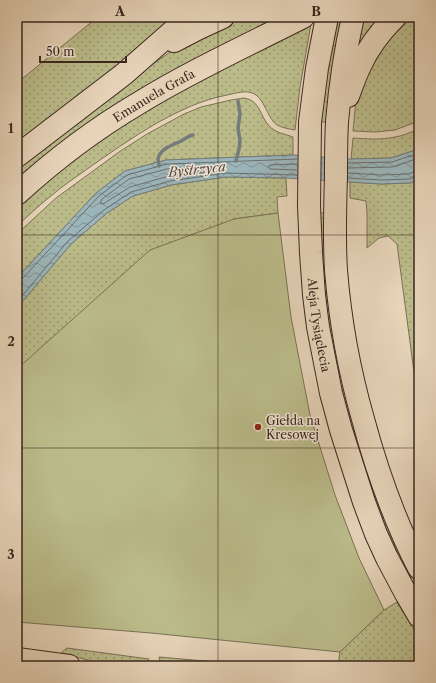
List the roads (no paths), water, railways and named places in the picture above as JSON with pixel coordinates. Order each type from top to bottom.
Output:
[{"type":"main road","points":[[124,74],[189,17]]},
{"type":"main road","points":[[17,156],[124,74],[170,43],[223,17]]},
{"type":"main road","name":"Emanuela Grafa","points":[[17,194],[65,153],[108,122],[188,75],[303,17]]},
{"type":"main road","name":"Aleja Tysiąclecia","points":[[327,17],[317,68],[310,122],[309,206],[314,295],[318,327],[331,393],[352,468],[376,534],[405,592],[419,616]]},
{"type":"main road","name":"Aleja Tysiąclecia","points":[[354,17],[341,81],[337,123],[335,249],[342,325],[348,360],[381,481],[402,535],[419,568]]},
{"type":"main road","points":[[337,123],[360,65],[385,28],[395,17]]},
{"type":"main road","points":[[17,659],[69,666]]},
{"type":"water","name":"Bystrzyca","points":[[419,149],[419,179],[410,183],[381,184],[286,178],[226,177],[171,185],[133,196],[107,213],[71,244],[17,308],[17,278],[96,193],[125,171],[166,160],[293,155],[350,159],[391,158]]},
{"type":"waterway","points":[[236,161],[240,141],[238,128],[240,114],[238,101]]},
{"type":"waterway","points":[[159,166],[158,159],[161,152],[167,147],[193,135]]},
{"type":"place","name":"Giełda na Kresowej","points":[[258,427]]}]
